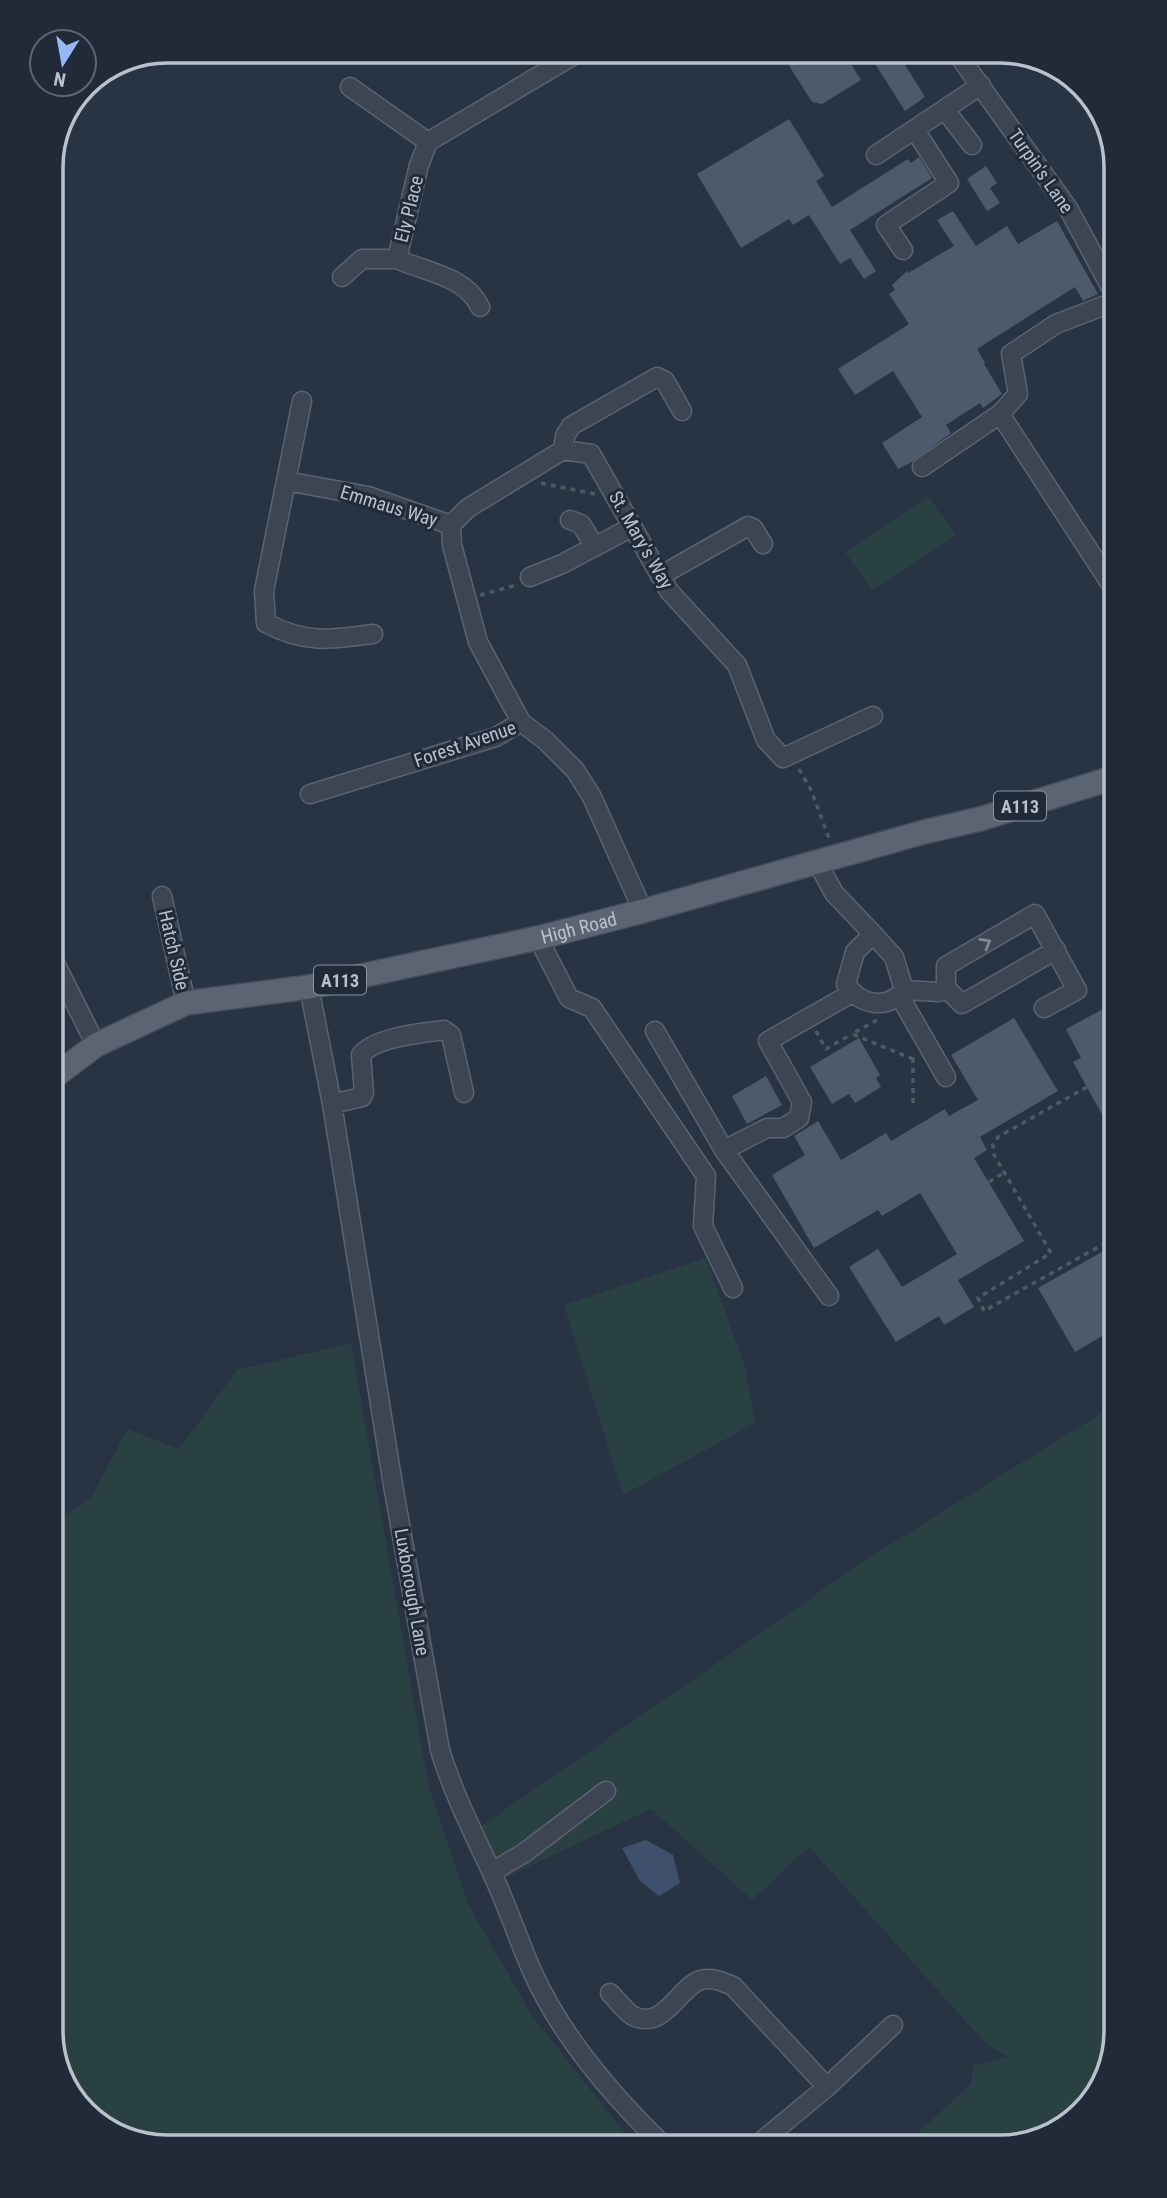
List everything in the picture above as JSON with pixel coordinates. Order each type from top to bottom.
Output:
[{"type":"main road","name":"High Road","points":[[63,1070],[96,1045],[186,1003],[309,987],[538,938],[980,819],[1104,781]]},
{"type":"street","points":[[350,87],[428,142],[554,63]]},
{"type":"street","name":"Turpin's Lane","points":[[966,63],[1068,208],[1104,276]]},
{"type":"street","points":[[876,155],[981,85]]},
{"type":"street","points":[[945,110],[972,145]]},
{"type":"street","points":[[903,250],[886,225],[949,183],[915,130]]},
{"type":"street","name":"Ely Place","points":[[342,277],[362,259],[397,259],[419,164],[428,142]]},
{"type":"street","points":[[397,259],[457,282],[469,289],[480,307]]},
{"type":"street","points":[[922,467],[1000,414],[1018,394],[1011,354],[1056,324],[1104,304]]},
{"type":"street","points":[[520,722],[478,642],[452,545],[451,525],[468,508],[563,450],[565,436],[571,426],[657,377],[665,381],[682,411]]},
{"type":"street","points":[[302,401],[264,591],[266,623],[286,633],[318,640],[373,634]]},
{"type":"street","points":[[1000,414],[1104,574]]},
{"type":"street","name":"St. Mary's Way","points":[[563,450],[591,454],[669,591],[737,666],[766,740],[783,758]]},
{"type":"street","name":"Emmaus Way","points":[[286,481],[368,496],[451,525]]},
{"type":"street","points":[[569,520],[581,524],[595,547]]},
{"type":"street","points":[[660,576],[748,526],[753,528],[763,544]]},
{"type":"street","points":[[530,577],[562,564],[632,527]]},
{"type":"street","points":[[783,758],[873,716]]},
{"type":"street","name":"Forest Avenue","points":[[310,794],[496,737],[520,722],[546,741],[575,770],[592,797],[643,911]]},
{"type":"street","points":[[827,859],[834,893],[894,957],[902,996],[944,1074]]},
{"type":"street","name":"Hatch Side","points":[[162,896],[186,1003]]},
{"type":"street","points":[[1044,1008],[1077,990],[1056,950],[1035,914],[946,965],[946,988],[962,1004],[1056,950]]},
{"type":"street","points":[[873,934],[855,952],[847,972],[846,984],[861,1000],[880,1004],[902,996],[939,992],[946,988]]},
{"type":"street","points":[[538,938],[569,998],[592,1008],[706,1176],[704,1226],[733,1288]]},
{"type":"street","points":[[63,979],[96,1045]]},
{"type":"street","name":"Luxborough Lane","points":[[309,987],[332,1104],[393,1485],[440,1750],[451,1785],[492,1872],[533,1972],[555,2015],[604,2080],[654,2135]]},
{"type":"street","points":[[724,1150],[767,1128],[783,1128],[799,1118],[802,1102],[768,1041],[852,993]]},
{"type":"street","points":[[332,1104],[362,1097],[361,1055],[369,1047],[383,1041],[444,1030],[451,1035],[464,1093]]},
{"type":"street","points":[[655,1031],[724,1150],[829,1296]]},
{"type":"street","points":[[492,1872],[524,1853],[606,1791]]},
{"type":"street","points":[[610,1993],[632,2015],[645,2019],[659,2016],[699,1980],[718,1980],[733,1986],[827,2087]]},
{"type":"street","points":[[769,2135],[827,2087],[893,2025]]},
{"type":"path","points":[[520,476],[523,480],[595,494],[609,485]]},
{"type":"path","points":[[466,599],[527,582],[530,577]]},
{"type":"path","points":[[783,758],[801,770],[811,790],[827,859]]},
{"type":"path","points":[[809,1018],[826,1049],[852,1034],[902,996]]},
{"type":"path","points":[[852,1034],[944,1074]]},
{"type":"path","points":[[1087,1087],[998,1137],[993,1145],[993,1153],[1051,1253],[978,1298],[984,1311],[1104,1244]]},
{"type":"path","points":[[989,1182],[1005,1172]]},
{"type":"green space","points":[[928,496],[956,536],[872,590],[845,552]]},
{"type":"green space","points":[[706,1258],[745,1367],[755,1423],[623,1495],[564,1305]]},
{"type":"green space","points":[[351,1343],[429,1788],[469,1906],[533,2017],[628,2135],[160,2135],[134,2129],[109,2117],[93,2105],[77,2083],[65,2051],[63,2031],[63,1517],[91,1498],[127,1429],[179,1449],[237,1370]]},
{"type":"green space","points":[[1104,1411],[1103,2044],[1093,2077],[1074,2105],[1052,2121],[1020,2133],[915,2135],[971,2084],[973,2065],[1008,2057],[986,2044],[809,1847],[752,1900],[651,1809],[498,1881],[480,1827],[873,1555]]},
{"type":"water","points":[[646,1840],[673,1855],[680,1883],[659,1896],[640,1881],[622,1848]]},
{"type":"building","points":[[787,63],[850,63],[861,80],[822,104],[812,102]]},
{"type":"building","points":[[875,63],[904,63],[925,97],[905,111]]},
{"type":"building","points":[[789,119],[824,176],[816,181],[832,207],[908,159],[911,163],[919,157],[932,178],[850,230],[876,271],[864,279],[850,258],[840,264],[809,215],[793,225],[789,219],[741,248],[697,174]]},
{"type":"building","points":[[986,166],[997,183],[990,188],[1000,203],[987,211],[967,179]]},
{"type":"building","points":[[953,211],[976,246],[1007,226],[1018,244],[1057,221],[1098,294],[1083,301],[1075,287],[977,349],[1002,394],[983,408],[980,403],[946,425],[951,433],[898,469],[882,443],[922,417],[893,371],[855,395],[838,369],[909,324],[889,294],[895,290],[892,285],[907,271],[908,273],[954,246],[937,220]]},
{"type":"building","points":[[1104,1011],[1104,1118],[1073,1062],[1081,1058],[1066,1029]]},
{"type":"building","points":[[1014,1018],[1058,1091],[980,1137],[987,1150],[974,1158],[1024,1241],[958,1280],[974,1307],[944,1325],[939,1316],[896,1342],[849,1267],[878,1249],[902,1287],[957,1254],[920,1193],[882,1216],[878,1210],[814,1248],[772,1175],[805,1155],[794,1136],[818,1121],[841,1160],[886,1133],[891,1141],[945,1109],[949,1116],[978,1100],[951,1055]]},
{"type":"building","points":[[859,1038],[880,1075],[876,1078],[881,1087],[855,1103],[849,1094],[832,1104],[810,1067]]},
{"type":"building","points":[[766,1076],[782,1105],[747,1124],[732,1096]]},
{"type":"building","points":[[1104,1251],[1104,1335],[1075,1352],[1038,1288]]}]
